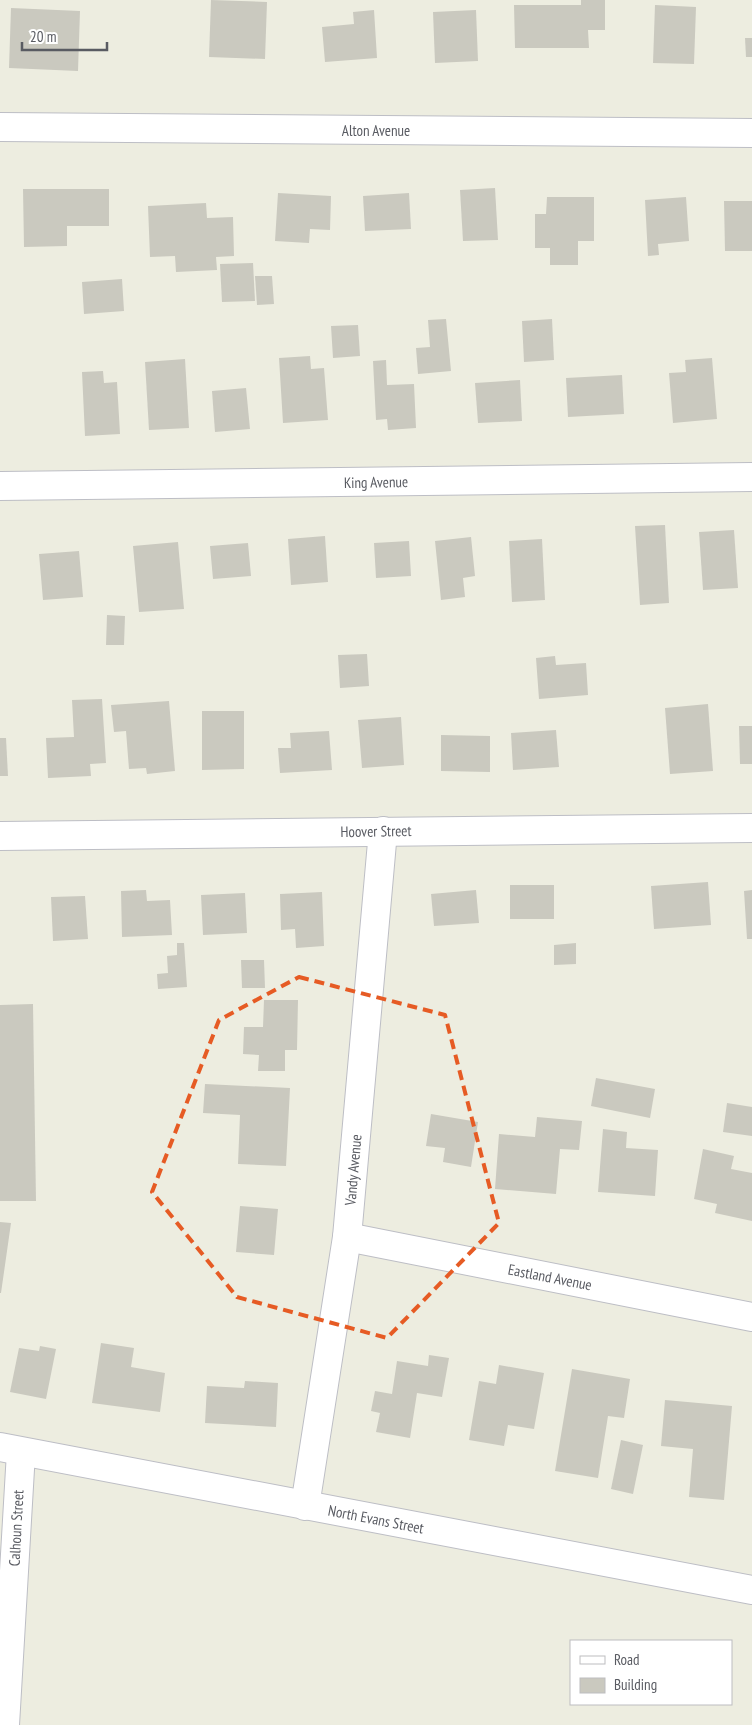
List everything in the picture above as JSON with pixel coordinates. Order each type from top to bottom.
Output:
[{"type":"street","name":"Alton Avenue","points":[[0,127],[752,133]]},
{"type":"street","name":"King Avenue","points":[[0,486],[752,477]]},
{"type":"street","name":"Hoover Street","points":[[0,836],[752,828]]},
{"type":"street","name":"Vandy Avenue","points":[[305,1506],[347,1237],[383,831]]},
{"type":"street","name":"Eastland Avenue","points":[[347,1237],[752,1317]]},
{"type":"street","name":"North Evans Street","points":[[10,1450],[752,1590]]},
{"type":"street","name":"Calhoun Street","points":[[5,1725],[10,1450]]},
{"type":"highlighted area","points":[[299,977],[445,1015],[499,1223],[387,1338],[237,1297],[152,1192],[219,1020]]},
{"type":"building","points":[[211,0],[267,2],[265,59],[209,57]]},
{"type":"building","points":[[581,0],[605,0],[605,30],[588,30],[589,48],[515,48],[514,5],[581,5]]},
{"type":"building","points":[[655,5],[696,7],[694,64],[653,63]]},
{"type":"building","points":[[11,8],[80,11],[78,71],[9,68]]},
{"type":"building","points":[[374,10],[377,58],[325,62],[322,27],[354,24],[353,12]]},
{"type":"building","points":[[476,10],[478,61],[435,63],[433,12]]},
{"type":"building","points":[[745,38],[752,38],[752,57],[746,57]]},
{"type":"building","points":[[495,188],[498,240],[463,241],[460,190]]},
{"type":"building","points":[[23,189],[109,189],[109,226],[67,226],[67,246],[24,247]]},
{"type":"building","points":[[278,193],[331,196],[330,230],[310,229],[309,243],[275,241]]},
{"type":"building","points":[[409,193],[411,229],[365,231],[363,196]]},
{"type":"building","points":[[547,197],[594,197],[594,241],[578,241],[578,265],[550,265],[550,248],[535,248],[535,214],[546,214]]},
{"type":"building","points":[[686,197],[689,241],[658,244],[659,255],[648,256],[645,200]]},
{"type":"building","points":[[724,201],[752,201],[752,251],[725,251]]},
{"type":"building","points":[[206,203],[207,218],[233,217],[234,256],[216,257],[217,270],[176,272],[175,256],[150,257],[148,206]]},
{"type":"building","points":[[253,263],[255,301],[222,302],[220,264]]},
{"type":"building","points":[[255,276],[272,276],[274,304],[257,305]]},
{"type":"building","points":[[122,279],[124,311],[84,314],[82,282]]},
{"type":"building","points":[[446,319],[451,371],[418,374],[416,348],[430,347],[428,320]]},
{"type":"building","points":[[552,319],[554,360],[524,362],[522,321]]},
{"type":"building","points":[[358,325],[360,356],[333,358],[331,326]]},
{"type":"building","points":[[310,356],[311,369],[324,368],[328,420],[283,423],[279,358]]},
{"type":"building","points":[[712,358],[717,419],[673,423],[669,373],[686,372],[685,360]]},
{"type":"building","points":[[185,359],[189,428],[149,430],[145,362]]},
{"type":"building","points":[[386,360],[387,385],[414,384],[416,428],[388,430],[387,419],[376,420],[373,361]]},
{"type":"building","points":[[103,371],[104,383],[117,382],[120,434],[85,436],[82,372]]},
{"type":"building","points":[[622,375],[624,414],[568,417],[566,378]]},
{"type":"building","points":[[520,380],[522,421],[478,423],[475,383]]},
{"type":"building","points":[[246,388],[250,429],[215,432],[212,391]]},
{"type":"building","points":[[665,525],[669,603],[640,605],[635,526]]},
{"type":"building","points":[[734,530],[738,588],[703,590],[699,532]]},
{"type":"building","points":[[325,536],[328,582],[291,585],[288,539]]},
{"type":"building","points":[[471,537],[475,576],[463,578],[465,597],[441,600],[435,541]]},
{"type":"building","points":[[542,539],[545,600],[512,602],[509,541]]},
{"type":"building","points":[[409,541],[411,576],[376,578],[374,543]]},
{"type":"building","points":[[178,542],[184,609],[139,612],[133,546]]},
{"type":"building","points":[[248,543],[251,576],[213,579],[210,546]]},
{"type":"building","points":[[79,551],[83,597],[43,600],[39,554]]},
{"type":"building","points":[[107,615],[125,616],[124,645],[106,645]]},
{"type":"building","points":[[367,654],[369,686],[340,688],[338,655]]},
{"type":"building","points":[[555,656],[556,665],[586,663],[588,695],[539,699],[536,658]]},
{"type":"building","points":[[102,699],[106,763],[90,764],[91,776],[48,778],[46,738],[74,737],[72,700]]},
{"type":"building","points":[[169,701],[175,771],[147,774],[146,768],[129,769],[126,731],[114,732],[111,705]]},
{"type":"building","points":[[708,704],[713,771],[670,774],[665,708]]},
{"type":"building","points":[[202,711],[244,711],[244,769],[202,770]]},
{"type":"building","points":[[401,717],[404,765],[362,768],[358,720]]},
{"type":"building","points":[[739,726],[752,726],[752,764],[740,764]]},
{"type":"building","points":[[556,730],[559,767],[513,770],[511,733]]},
{"type":"building","points":[[329,731],[332,770],[280,773],[278,748],[291,748],[290,733]]},
{"type":"building","points":[[441,735],[490,736],[490,772],[441,771]]},
{"type":"building","points":[[0,738],[6,738],[8,776],[0,776]]},
{"type":"building","points":[[708,882],[711,925],[654,929],[651,886]]},
{"type":"building","points":[[510,885],[554,885],[554,919],[510,919]]},
{"type":"building","points":[[146,890],[147,901],[170,900],[172,935],[122,937],[121,891]]},
{"type":"building","points":[[476,890],[479,923],[434,926],[431,894]]},
{"type":"building","points":[[752,890],[752,939],[747,939],[744,891]]},
{"type":"building","points":[[322,892],[324,946],[296,948],[295,929],[281,930],[280,894]]},
{"type":"building","points":[[245,893],[247,933],[203,935],[201,895]]},
{"type":"building","points":[[85,896],[88,939],[53,941],[51,897]]},
{"type":"building","points":[[177,943],[184,943],[187,987],[158,989],[157,974],[168,973],[167,956],[177,955]]},
{"type":"building","points":[[576,943],[576,964],[554,965],[554,945]]},
{"type":"building","points":[[241,960],[264,960],[265,988],[242,988]]},
{"type":"building","points":[[264,1000],[298,1000],[297,1050],[285,1050],[285,1071],[258,1071],[259,1055],[243,1054],[244,1027],[263,1027]]},
{"type":"building","points":[[33,1004],[36,1201],[0,1201],[0,1005]]},
{"type":"building","points":[[596,1078],[655,1089],[650,1118],[591,1106]]},
{"type":"building","points":[[205,1084],[290,1088],[286,1166],[238,1164],[240,1115],[203,1113]]},
{"type":"building","points":[[727,1103],[752,1107],[752,1136],[723,1132]]},
{"type":"building","points":[[431,1114],[478,1122],[471,1167],[443,1162],[445,1148],[426,1146]]},
{"type":"building","points":[[537,1117],[582,1121],[579,1150],[560,1149],[556,1194],[495,1189],[499,1134],[535,1137]]},
{"type":"building","points":[[603,1129],[627,1132],[626,1148],[658,1150],[655,1196],[598,1192]]},
{"type":"building","points":[[703,1149],[734,1156],[731,1169],[752,1173],[752,1221],[715,1213],[717,1204],[694,1199]]},
{"type":"building","points":[[240,1206],[278,1209],[274,1255],[236,1252]]},
{"type":"building","points":[[0,1222],[11,1223],[1,1293],[0,1293]]},
{"type":"building","points":[[101,1343],[134,1348],[131,1367],[165,1373],[160,1412],[92,1403]]},
{"type":"building","points":[[40,1346],[56,1349],[46,1399],[10,1392],[19,1348],[39,1351]]},
{"type":"building","points":[[429,1355],[449,1358],[442,1397],[417,1393],[410,1438],[376,1432],[380,1413],[371,1411],[375,1391],[392,1394],[397,1361],[428,1366]]},
{"type":"building","points":[[499,1365],[544,1373],[534,1429],[508,1425],[504,1446],[469,1440],[479,1381],[496,1384]]},
{"type":"building","points":[[572,1369],[630,1379],[624,1418],[608,1416],[598,1478],[555,1471]]},
{"type":"building","points":[[245,1381],[278,1383],[276,1427],[205,1423],[207,1386],[244,1388]]},
{"type":"building","points":[[665,1400],[732,1406],[724,1500],[689,1497],[693,1449],[661,1446]]},
{"type":"building","points":[[621,1440],[643,1445],[633,1494],[611,1489]]}]
